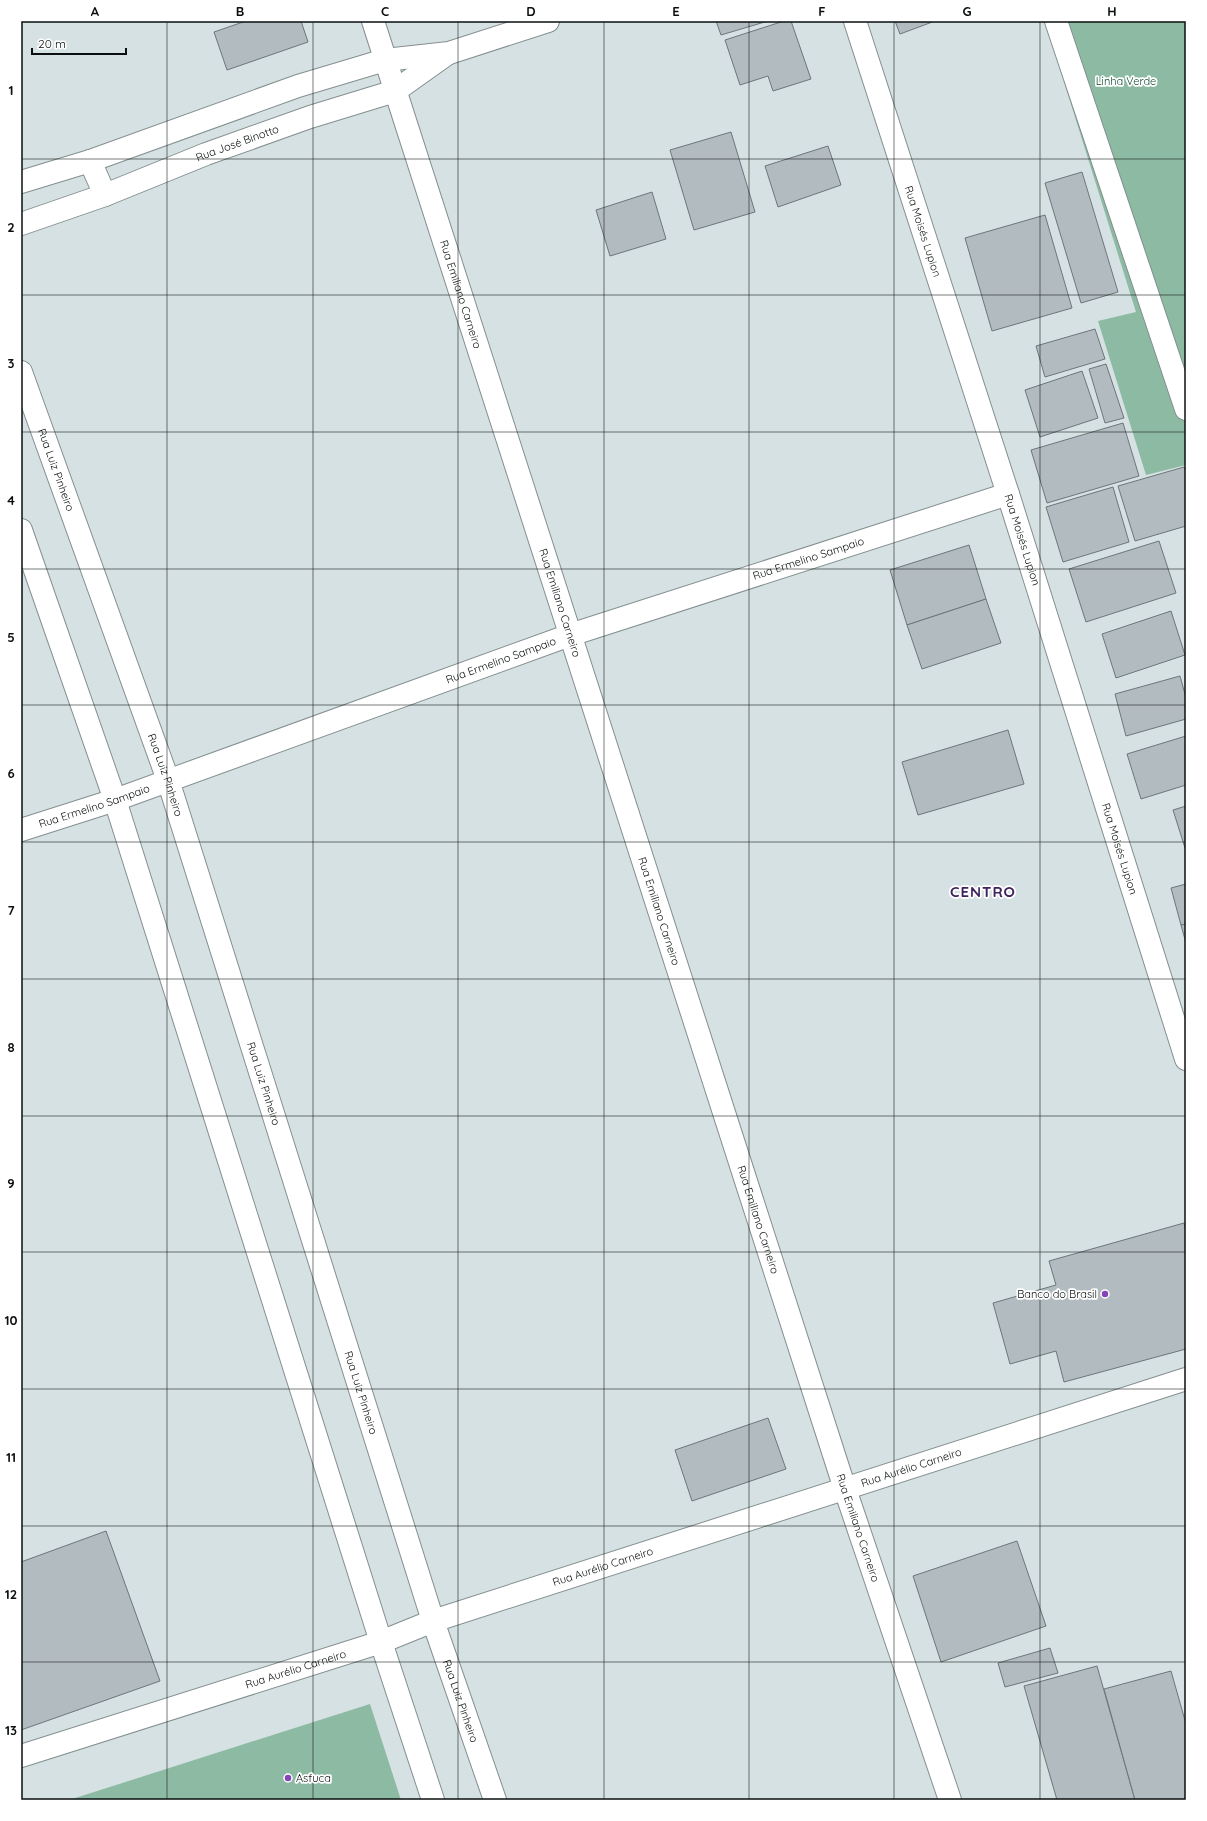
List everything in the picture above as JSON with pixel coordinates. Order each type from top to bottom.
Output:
[{"type":"street","name":"Rua Emiliano Carneiro","points":[[373,21],[846,1489],[950,1800]]},
{"type":"street","name":"Rua José Binotto","points":[[21,182],[90,161],[298,86],[385,60],[449,53],[548,21]]},
{"type":"street","name":"Rua Moisés Lupion","points":[[855,21],[1008,494],[1186,1059]]},
{"type":"street","points":[[1056,21],[1186,408]]},
{"type":"street","name":"Rua José Binotto","points":[[21,224],[105,195],[206,154],[323,113],[395,91],[449,53]]},
{"type":"street","points":[[90,161],[105,195]]},
{"type":"street","name":"Rua Luiz Pinheiro","points":[[21,372],[168,780],[433,1621],[495,1800]]},
{"type":"street","name":"Rua Ermelino Sampaio","points":[[21,830],[115,800],[570,636],[1008,494]]},
{"type":"street","points":[[21,530],[115,800],[381,1642],[433,1800]]},
{"type":"street","name":"Rua Aurélio Carneiro","points":[[21,1756],[381,1642],[433,1621],[1186,1379]]},
{"type":"green space","name":"Linha Verde","points":[[1045,21],[1186,21],[1186,465],[1146,475],[1098,321],[1136,312]]},
{"type":"green space","points":[[370,1704],[401,1800],[69,1800]]},
{"type":"building","points":[[246,21],[301,21],[308,42],[227,70],[214,32]]},
{"type":"building","points":[[716,21],[768,21],[721,35]]},
{"type":"building","points":[[784,21],[791,21],[811,79],[773,91],[768,76],[740,85],[725,40]]},
{"type":"building","points":[[895,21],[935,21],[900,34]]},
{"type":"building","points":[[731,132],[755,212],[694,230],[670,150]]},
{"type":"building","points":[[828,146],[841,185],[778,207],[765,166]]},
{"type":"building","points":[[1082,172],[1118,292],[1081,303],[1045,183]]},
{"type":"building","points":[[652,192],[666,239],[610,256],[596,210]]},
{"type":"building","points":[[1045,215],[1072,308],[992,331],[965,238]]},
{"type":"building","points":[[1095,329],[1105,359],[1045,377],[1036,346]]},
{"type":"building","points":[[1106,364],[1124,418],[1105,423],[1089,369]]},
{"type":"building","points":[[1082,371],[1098,418],[1040,437],[1025,390]]},
{"type":"building","points":[[1123,423],[1139,476],[1047,503],[1031,450]]},
{"type":"building","points":[[1184,467],[1186,472],[1186,526],[1135,541],[1118,486]]},
{"type":"building","points":[[1113,487],[1129,542],[1063,562],[1046,507]]},
{"type":"building","points":[[1159,541],[1176,593],[1086,622],[1069,569]]},
{"type":"building","points":[[969,545],[986,599],[907,625],[890,570]]},
{"type":"building","points":[[986,599],[1001,643],[922,669],[907,625]]},
{"type":"building","points":[[1171,611],[1185,655],[1116,678],[1102,634]]},
{"type":"building","points":[[1180,676],[1186,698],[1186,719],[1126,736],[1115,694]]},
{"type":"building","points":[[1008,730],[1024,784],[918,815],[902,762]]},
{"type":"building","points":[[1186,736],[1186,785],[1141,799],[1127,754]]},
{"type":"building","points":[[1186,806],[1186,851],[1173,810]]},
{"type":"building","points":[[1186,884],[1186,924],[1181,925],[1171,888]]},
{"type":"building","points":[[1186,924],[1186,943],[1181,925]]},
{"type":"building","name":"Banco do Brasil","points":[[1184,1223],[1186,1232],[1186,1349],[1064,1382],[1056,1351],[1010,1364],[993,1303],[1056,1285],[1049,1261]]},
{"type":"building","points":[[768,1418],[786,1469],[692,1501],[675,1450]]},
{"type":"building","points":[[106,1531],[160,1681],[21,1730],[21,1562]]},
{"type":"building","points":[[1017,1541],[1046,1626],[941,1662],[913,1576]]},
{"type":"building","points":[[1050,1648],[1058,1673],[1005,1687],[998,1663]]},
{"type":"building","points":[[1097,1666],[1135,1800],[1057,1800],[1024,1686]]},
{"type":"building","points":[[1171,1671],[1186,1724],[1186,1800],[1135,1800],[1104,1689]]},
{"type":"place","name":"Banco do Brasil","points":[[1105,1294]]},
{"type":"place","name":"Asfuca","points":[[288,1778]]},
{"type":"district","name":"CENTRO","points":[[983,892]]}]
